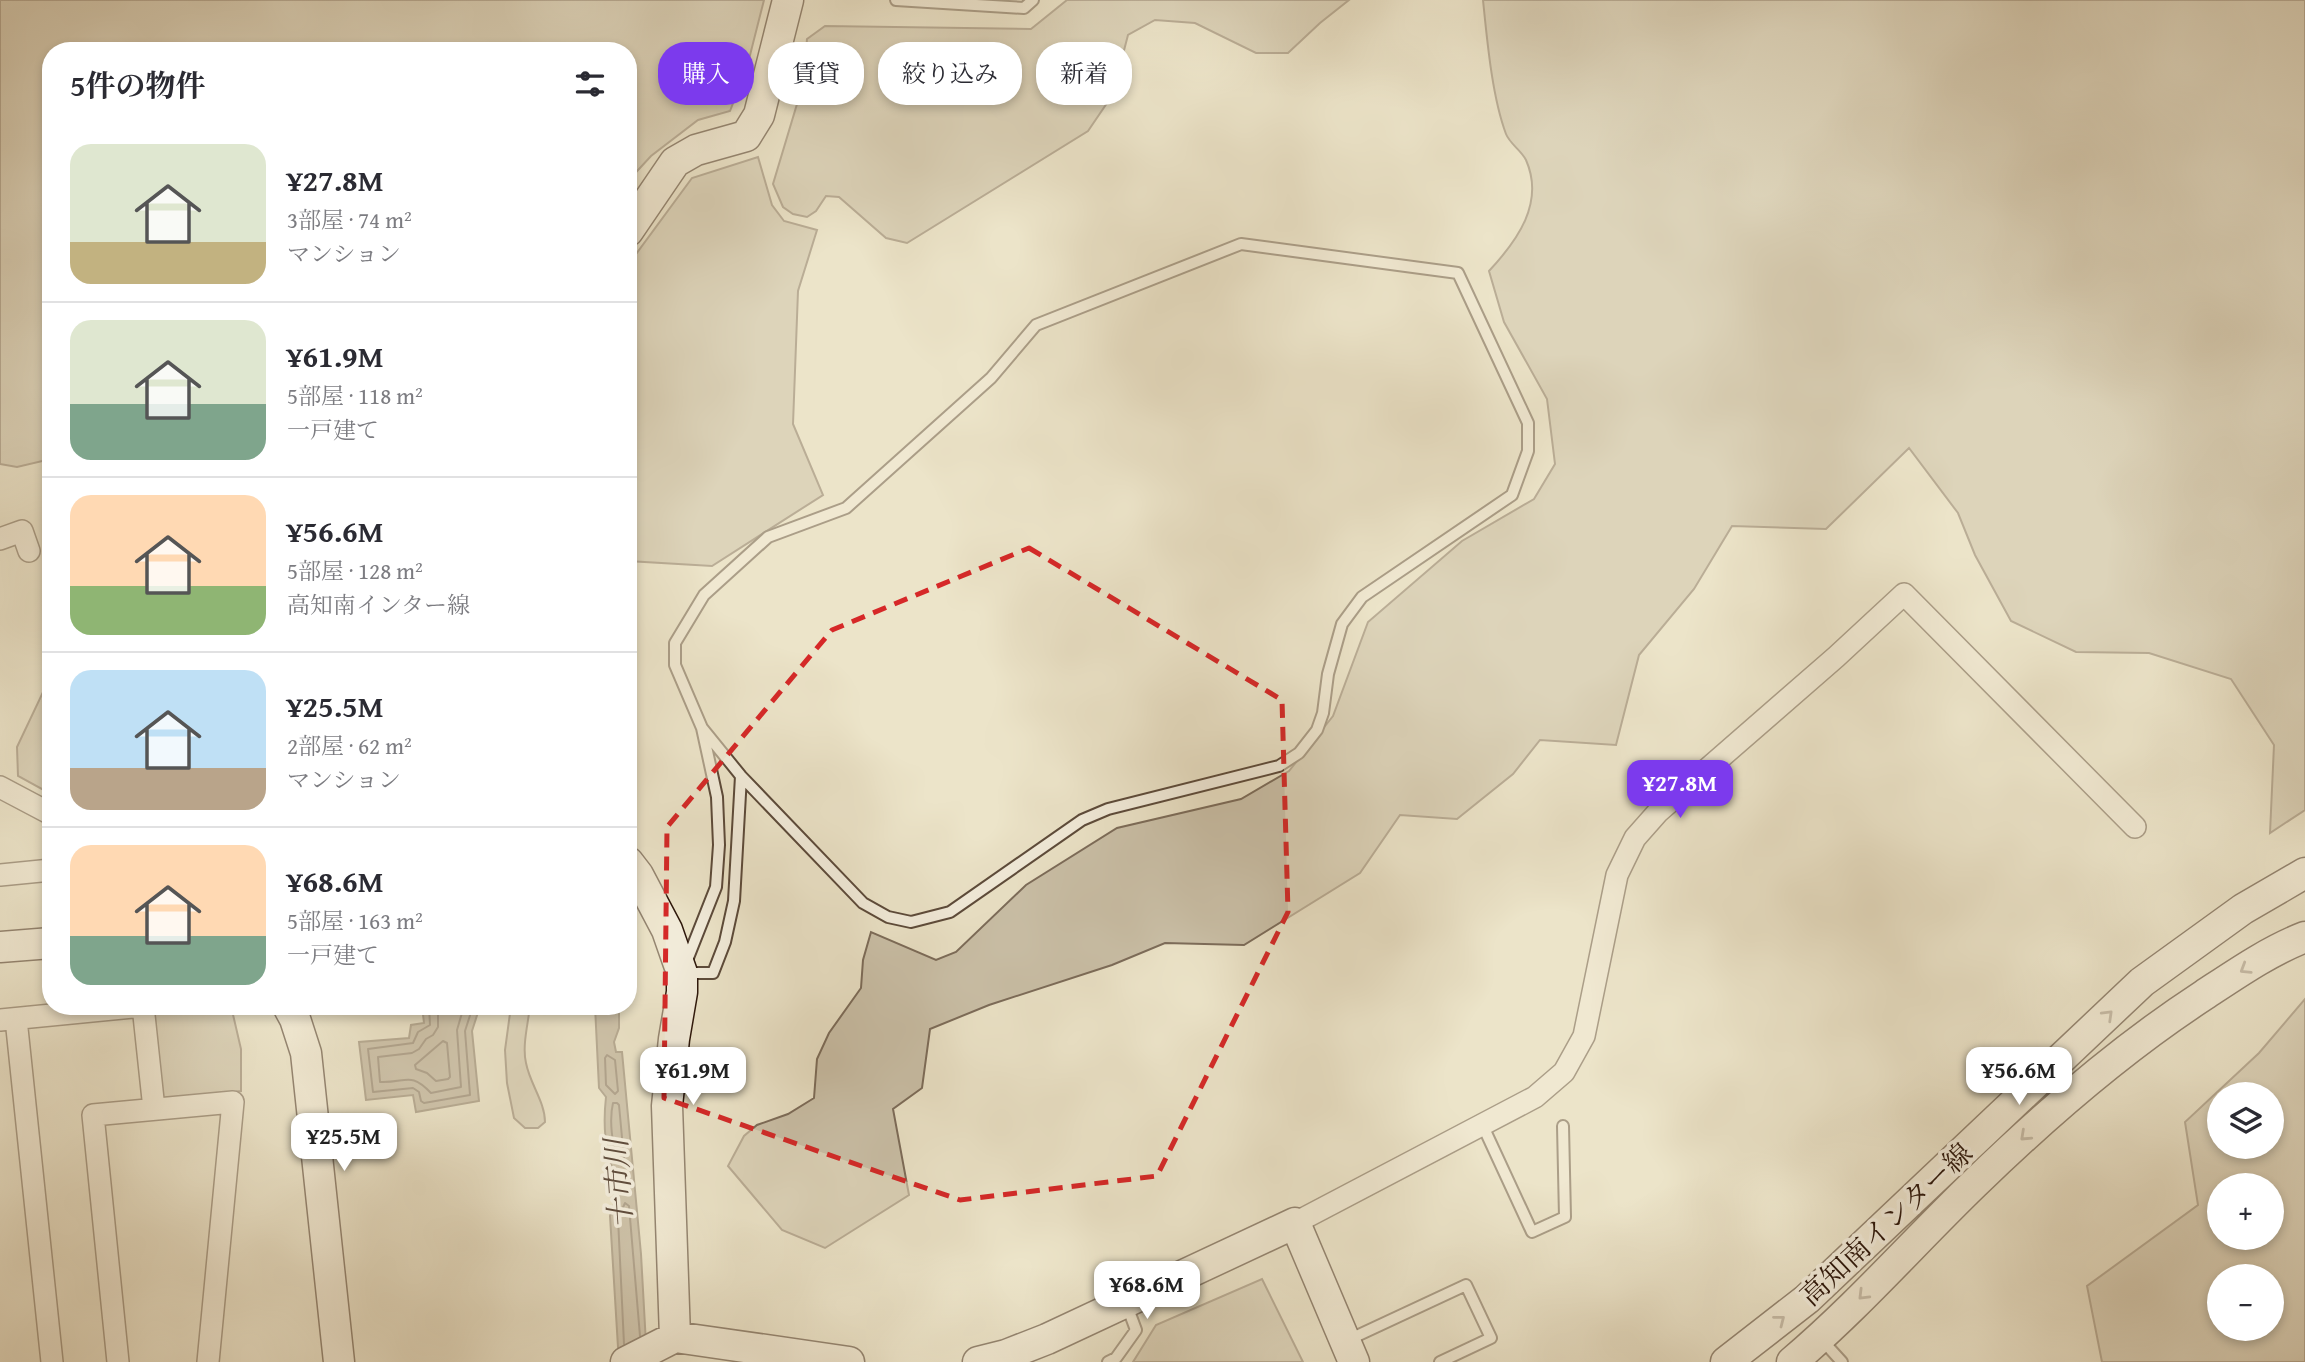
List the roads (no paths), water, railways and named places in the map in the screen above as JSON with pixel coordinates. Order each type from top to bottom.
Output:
[{"type":"street","points":[[637,218],[675,162],[696,150],[746,136],[759,115],[788,0]]},
{"type":"street","points":[[0,540],[22,531],[29,551]]},
{"type":"street","points":[[978,1362],[1047,1339],[1295,1223],[1535,1097],[1564,1072],[1584,1035],[1617,875],[1635,838],[1658,812],[1904,594],[2135,827]]},
{"type":"street","points":[[0,787],[42,809]]},
{"type":"street","points":[[0,875],[42,871]]},
{"type":"street","name":"高知南インター線","points":[[1726,1362],[1807,1299],[2142,982],[2243,909],[2305,873]]},
{"type":"street","points":[[637,876],[667,930],[682,973],[682,992],[667,1106],[668,1340]]},
{"type":"street","name":"高知南インター線","points":[[1792,1362],[1820,1338],[1974,1183],[2058,1105],[2164,1021],[2250,965],[2305,937]]},
{"type":"street","points":[[0,947],[42,944]]},
{"type":"street","points":[[52,1362],[8,1020],[56,1015]]},
{"type":"street","points":[[144,1015],[154,1110]]},
{"type":"street","points":[[293,1015],[306,1053],[339,1362]]},
{"type":"street","points":[[118,1362],[93,1115],[233,1102],[208,1362]]},
{"type":"street","points":[[1295,1223],[1350,1351]]},
{"type":"street","points":[[626,1362],[668,1340],[849,1362]]},
{"type":"lane","points":[[896,0],[1024,8],[1033,0]]},
{"type":"lane","points":[[702,727],[741,776],[863,903],[888,917],[911,922],[950,912],[1082,820],[1108,808],[1279,766],[1299,753],[1317,730],[1323,713],[1328,674],[1342,624],[1362,597],[1513,495],[1528,451],[1528,423],[1458,273],[1241,244],[1036,325],[991,378],[846,508],[768,537],[704,595],[675,643],[675,665],[702,727],[718,797],[716,887],[682,973],[713,973],[725,942],[734,901],[741,776]]},
{"type":"lane","points":[[1482,1124],[1532,1232],[1565,1217],[1563,1126]]},
{"type":"lane","points":[[1350,1351],[1466,1285],[1491,1338],[1440,1362]]},
{"type":"lane","points":[[1108,1362],[1116,1358],[1136,1330],[1126,1303]]},
{"type":"lane","points":[[1820,1338],[1842,1362]]},
{"type":"water","points":[[423,1015],[477,1015],[472,1031],[479,1101],[416,1112],[413,1095],[366,1100],[359,1042],[409,1038],[411,1025],[424,1023]]},
{"type":"water","name":"十市川","points":[[595,1015],[619,1015],[619,1028],[614,1042],[616,1052],[622,1052],[641,1254],[647,1362],[621,1362],[618,1347],[610,1216],[615,1198],[615,1184],[606,1139],[606,1097],[599,1088]]}]
